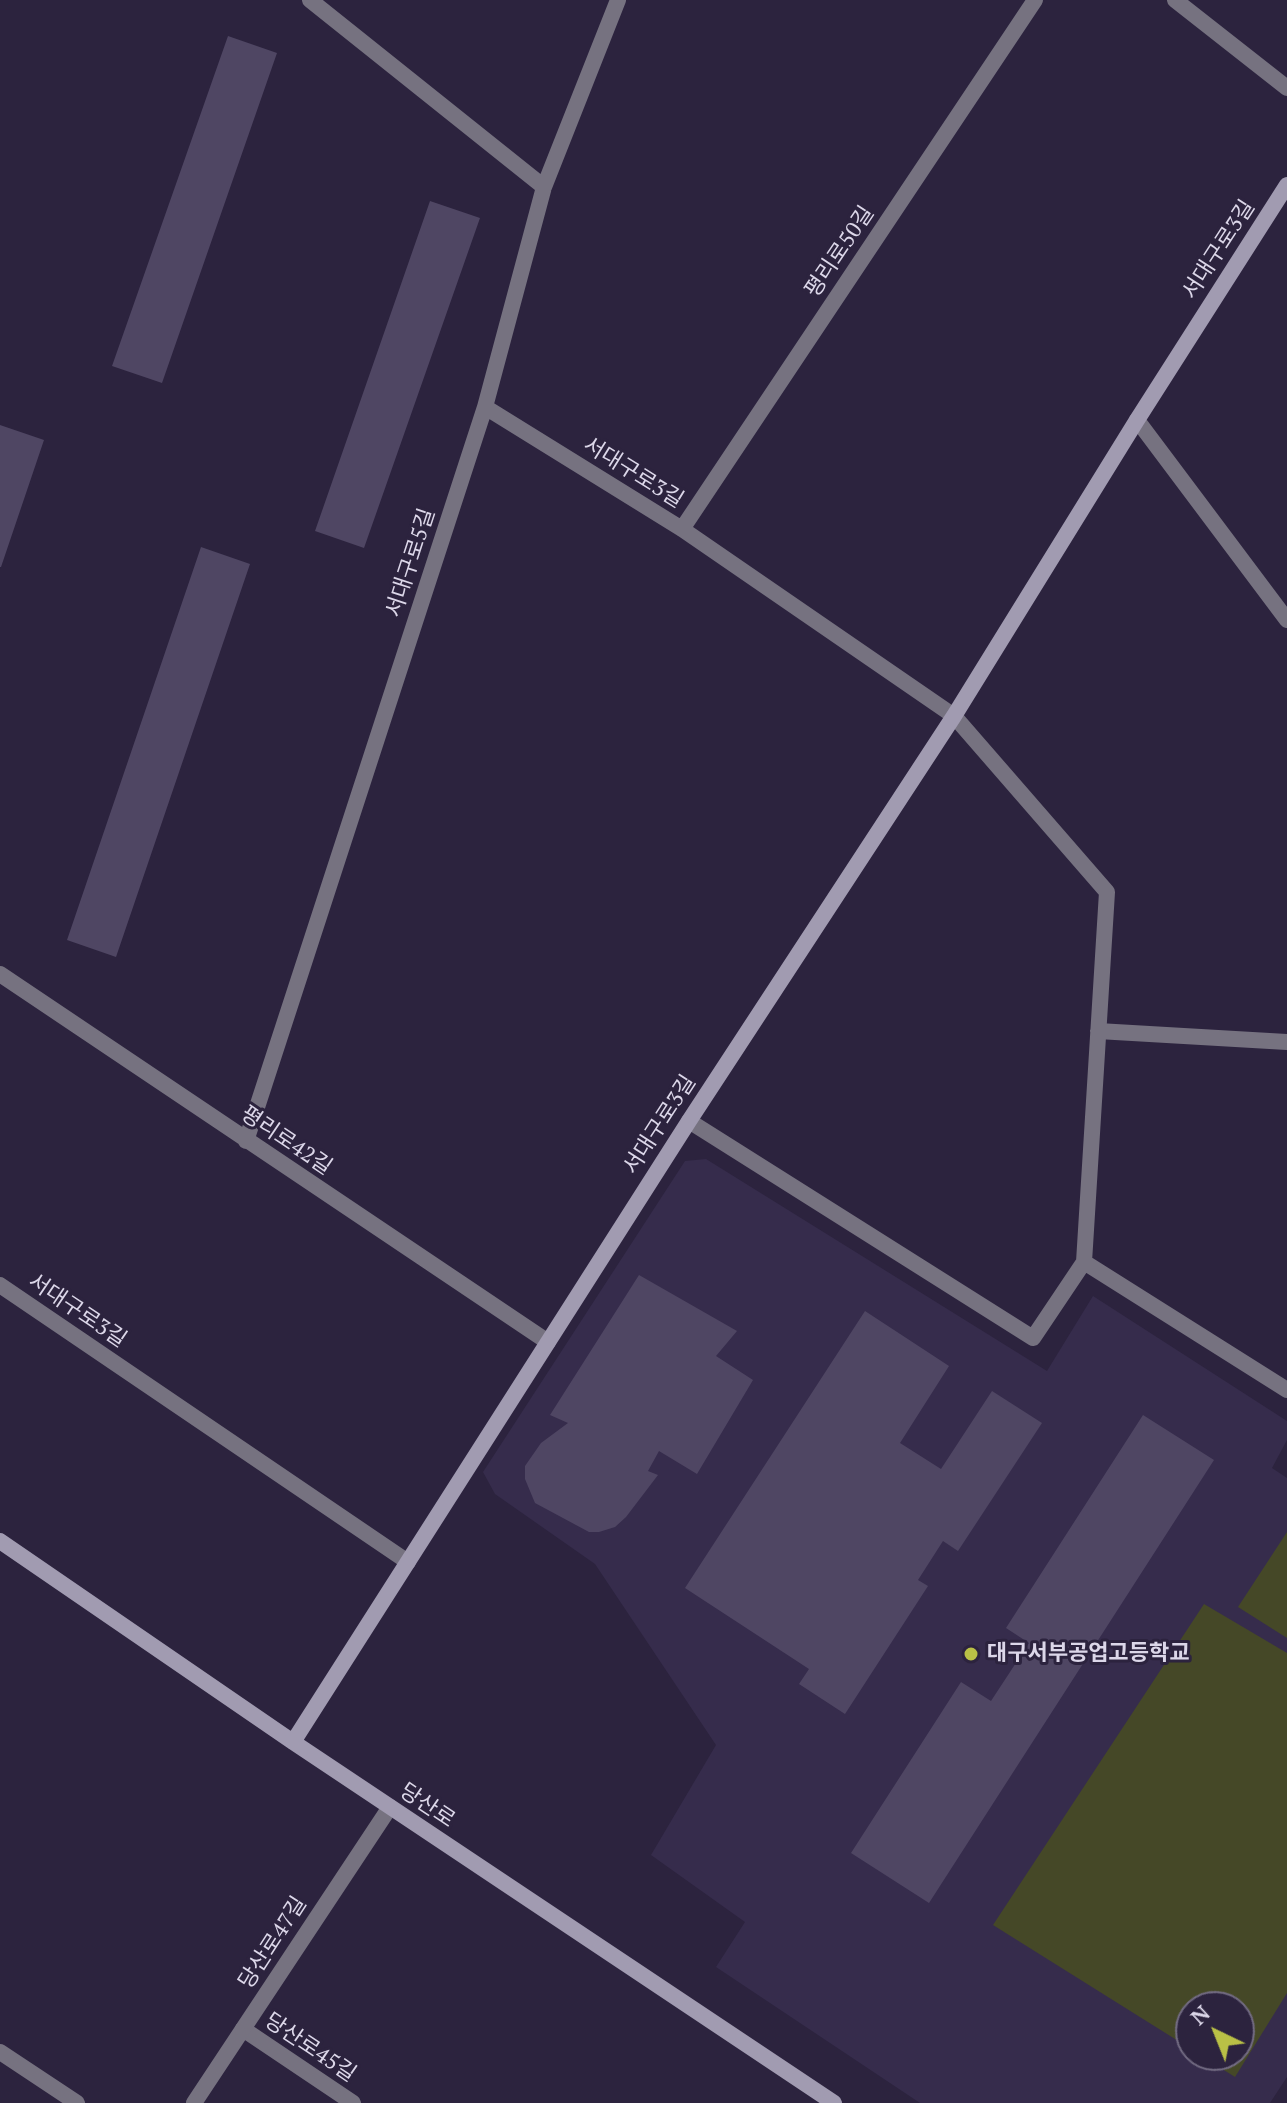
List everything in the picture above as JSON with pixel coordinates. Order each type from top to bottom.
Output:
[{"type":"street","points":[[310,0],[544,187]]},
{"type":"street","name":"서대구로5길","points":[[246,1141],[485,407],[544,187],[618,0]]},
{"type":"street","name":"평리로50길","points":[[682,529],[1035,0]]},
{"type":"street","points":[[1175,0],[1287,88]]},
{"type":"street","name":"서대구로3길","points":[[293,1742],[689,1121],[954,716],[1287,185]]},
{"type":"street","name":"서대구로3길","points":[[485,407],[682,529],[954,716],[1107,892],[1084,1262]]},
{"type":"street","points":[[1137,420],[1287,620]]},
{"type":"street","name":"평리로42길","points":[[0,974],[548,1342]]},
{"type":"street","points":[[1098,1031],[1287,1042]]},
{"type":"street","points":[[689,1121],[1033,1338],[1084,1262],[1287,1390]]},
{"type":"street","name":"서대구로3길","points":[[0,1285],[408,1562]]},
{"type":"street","name":"당산로","points":[[0,1541],[293,1742],[834,2103]]},
{"type":"street","name":"당산로47길","points":[[194,2103],[390,1807]]},
{"type":"street","name":"당산로45길","points":[[243,2029],[353,2103]]},
{"type":"street","points":[[0,2052],[77,2103]]},
{"type":"shaded area","name":"대구서부공업고등학교","points":[[706,1159],[1047,1371],[1093,1296],[1287,1421],[1287,1440],[1272,1468],[1287,1478],[1287,2077],[1270,2103],[920,2103],[716,1967],[745,1922],[651,1855],[716,1745],[595,1564],[495,1494],[483,1472],[685,1161]]},
{"type":"green space","points":[[1287,1532],[1287,1638],[1238,1607]]},
{"type":"green space","points":[[1204,1604],[1287,1653],[1287,1993],[1255,2045],[1255,1991],[1175,1991],[1175,2039],[993,1925]]},
{"type":"building","points":[[228,36],[277,53],[162,383],[112,366]]},
{"type":"building","points":[[430,201],[480,218],[364,548],[315,531]]},
{"type":"building","points":[[0,425],[44,440],[1,567],[0,567]]},
{"type":"building","points":[[201,547],[250,564],[116,957],[67,940]]},
{"type":"building","points":[[639,1275],[737,1331],[716,1356],[753,1380],[697,1474],[659,1451],[648,1471],[658,1475],[626,1517],[615,1527],[589,1532],[535,1503],[525,1479],[525,1466],[541,1443],[568,1423],[550,1415]]},
{"type":"building","points":[[865,1311],[949,1366],[900,1443],[941,1469],[992,1391],[1042,1423],[958,1551],[943,1541],[918,1580],[928,1586],[845,1714],[799,1684],[809,1669],[685,1588]]},
{"type":"building","points":[[1143,1415],[1214,1460],[929,1903],[851,1853],[961,1682],[991,1701],[1029,1643],[1006,1628]]},
{"type":"place","name":"대구서부공업고등학교","points":[[971,1654]]}]
